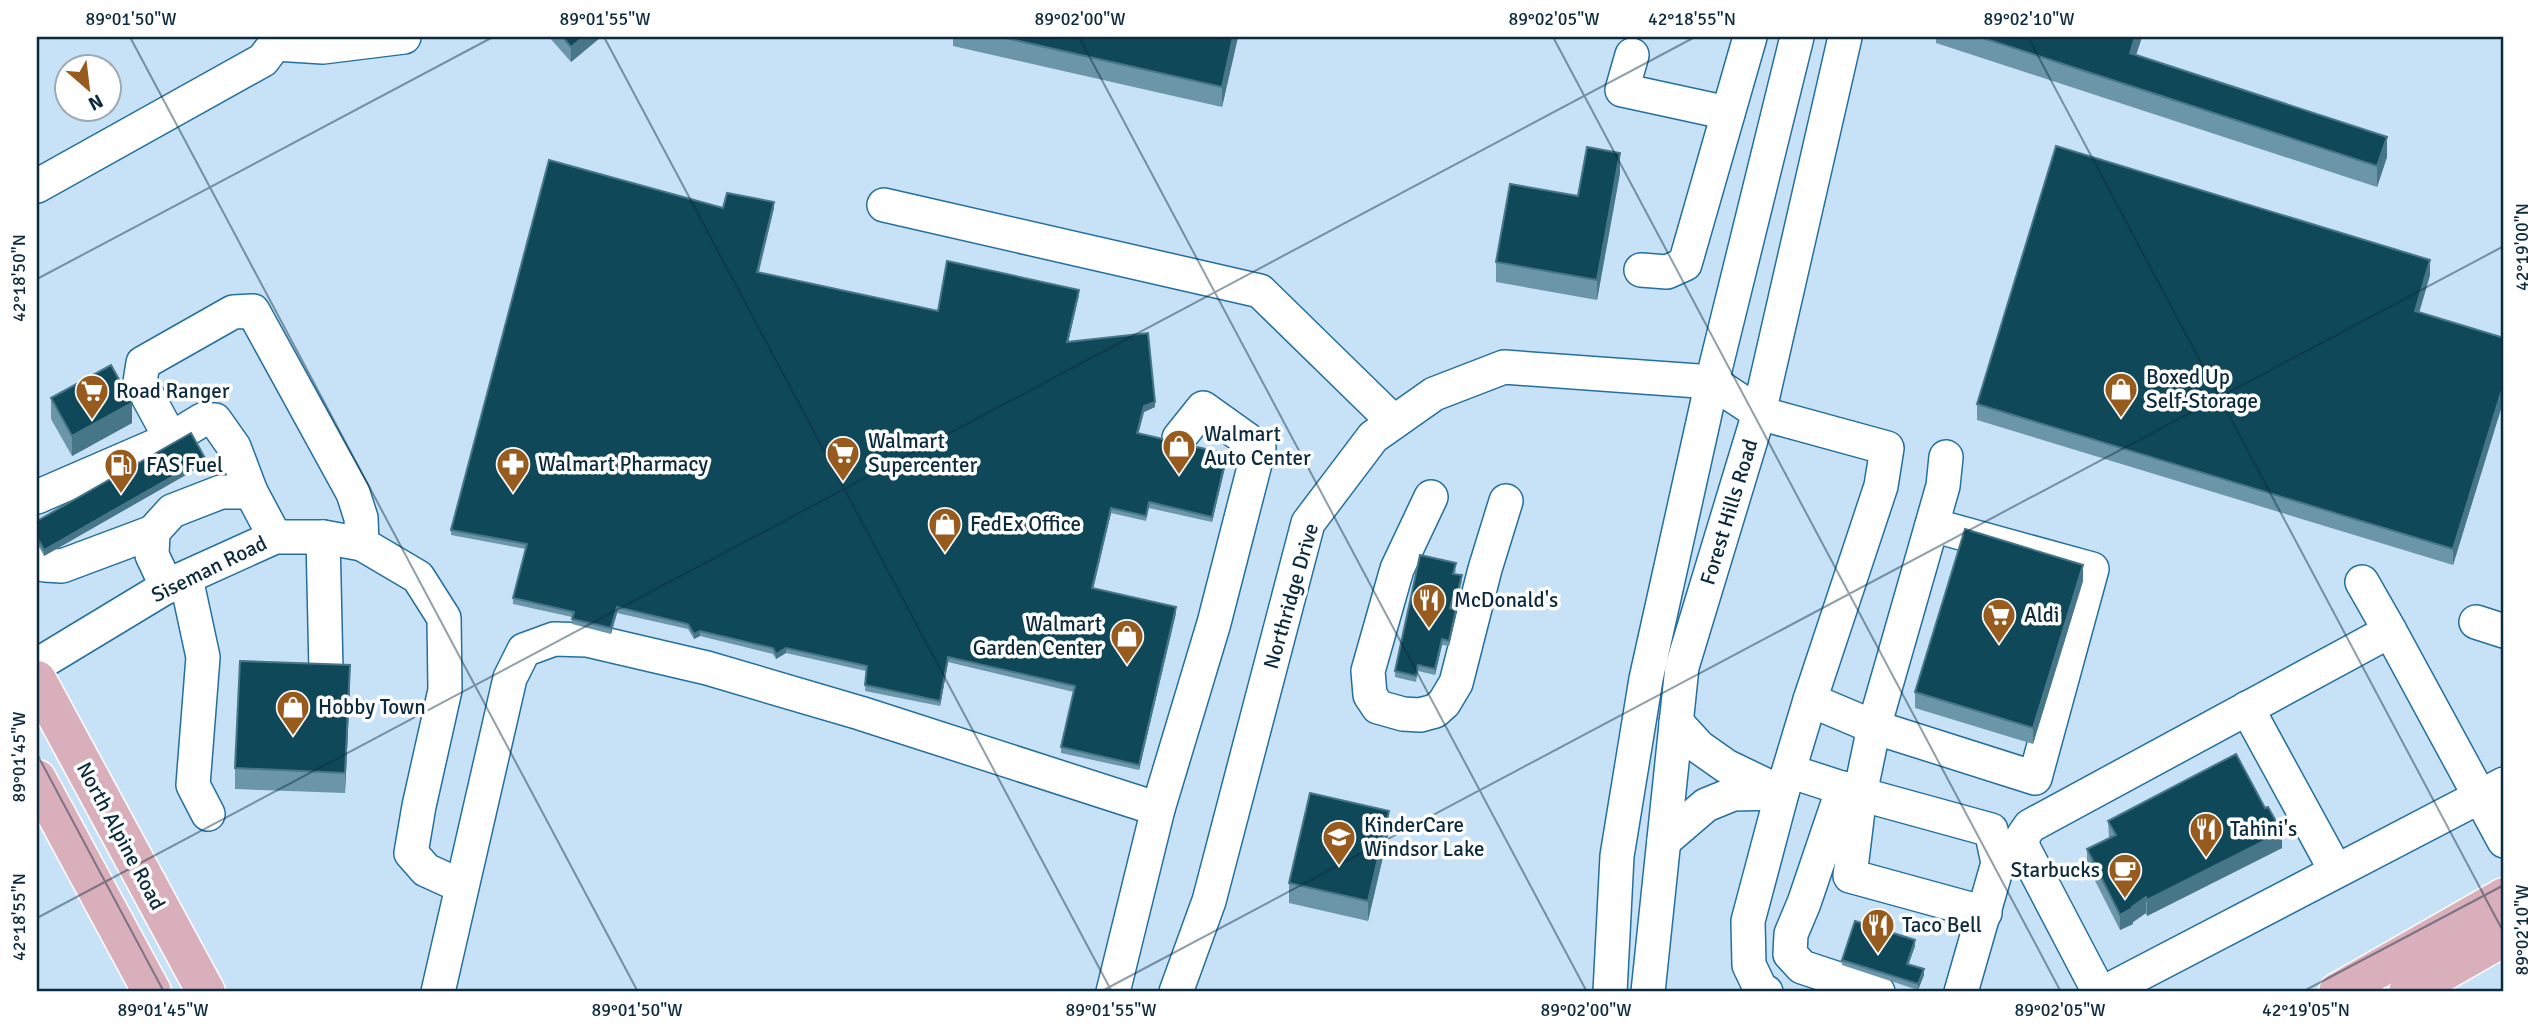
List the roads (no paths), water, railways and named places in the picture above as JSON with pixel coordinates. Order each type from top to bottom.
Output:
[{"type":"main road","name":"North Alpine Road","points":[[37,680],[206,992]]},
{"type":"main road","points":[[37,779],[152,992]]},
{"type":"main road","points":[[2338,992],[2504,897]]},
{"type":"main road","points":[[2408,992],[2504,937]]},
{"type":"street","points":[[37,186],[263,60],[276,40],[323,47],[404,37]]},
{"type":"street","points":[[1641,270],[1667,272],[1685,264],[1750,37]]},
{"type":"street","name":"Forest Hills Road","points":[[1610,992],[1617,856],[1646,679],[1712,382],[1797,37]]},
{"type":"street","name":"Forest Hills Road","points":[[1648,992],[1682,667],[1759,413],[1845,37]]},
{"type":"street","points":[[1632,55],[1622,90],[1728,113]]},
{"type":"street","points":[[884,205],[1260,291],[1394,422]]},
{"type":"street","points":[[171,439],[140,382],[144,363],[233,312],[253,311],[354,493],[361,518],[362,544]]},
{"type":"street","name":"Northridge Drive","points":[[1176,992],[1209,901],[1308,523],[1373,437],[1434,394],[1504,368],[1712,382]]},
{"type":"street","points":[[1712,382],[1759,413],[1887,448],[1881,486],[1810,700],[1748,921],[1749,965],[1761,990],[1766,992]]},
{"type":"street","points":[[1113,992],[1158,809],[1214,623],[1259,448],[1203,408],[1179,438]]},
{"type":"street","points":[[37,497],[171,439],[202,420],[215,420],[234,447],[251,492],[275,537]]},
{"type":"street","points":[[1878,992],[1802,967],[1790,954],[1791,934],[1852,791],[1874,727],[1943,485],[1946,457]]},
{"type":"street","points":[[37,552],[46,565],[62,566],[153,532],[172,512],[221,492],[251,492]]},
{"type":"street","points":[[1431,497],[1397,569],[1368,671],[1370,695],[1378,707],[1403,714],[1420,715],[1435,711],[1444,703],[1456,683],[1485,569],[1506,501]]},
{"type":"street","points":[[1810,700],[1874,727],[2035,778],[2092,569],[1932,524]]},
{"type":"street","points":[[153,532],[152,555],[177,582],[204,657],[193,785],[208,814]]},
{"type":"street","name":"Siseman Road","points":[[37,665],[177,582],[275,537],[323,537],[362,544],[418,577],[444,618],[445,690],[411,853],[426,870],[461,886]]},
{"type":"street","points":[[323,537],[326,671]]},
{"type":"street","points":[[2362,582],[2390,631],[2492,790],[2504,841]]},
{"type":"street","points":[[2099,992],[2023,847],[2023,836],[2030,826],[2390,631]]},
{"type":"street","points":[[438,992],[510,678],[524,649],[554,639],[587,640],[720,672],[860,712],[1158,809]]},
{"type":"street","points":[[2247,708],[2336,871]]},
{"type":"street","points":[[1676,722],[1699,747],[1726,766],[1785,782],[1852,791],[1990,831],[1998,863],[1961,992]]},
{"type":"street","points":[[1664,841],[1706,806],[1733,794],[1785,782]]},
{"type":"street","points":[[2105,992],[2492,790]]},
{"type":"street","points":[[1852,791],[1850,876],[1985,913]]},
{"type":"place","name":"Boxed Up Self-Storage","points":[[2121,419]]},
{"type":"place","name":"Road Ranger","points":[[92,421]]},
{"type":"place","name":"Walmart Auto Center","points":[[1179,476]]},
{"type":"place","name":"Walmart Supercenter","points":[[843,483]]},
{"type":"place","name":"Walmart Pharmacy","points":[[513,494]]},
{"type":"place","name":"FAS Fuel","points":[[121,495]]},
{"type":"place","name":"FedEx Office","points":[[945,554]]},
{"type":"place","name":"McDonald's","points":[[1429,630]]},
{"type":"place","name":"Aldi","points":[[1999,645]]},
{"type":"place","name":"Walmart Garden Center","points":[[1127,666]]},
{"type":"place","name":"Hobby Town","points":[[293,737]]},
{"type":"place","name":"Tahini's","points":[[2206,859]]},
{"type":"place","name":"KinderCare Windsor Lake","points":[[1339,867]]},
{"type":"place","name":"Starbucks","points":[[2125,900]]},
{"type":"place","name":"Taco Bell","points":[[1878,955]]}]
